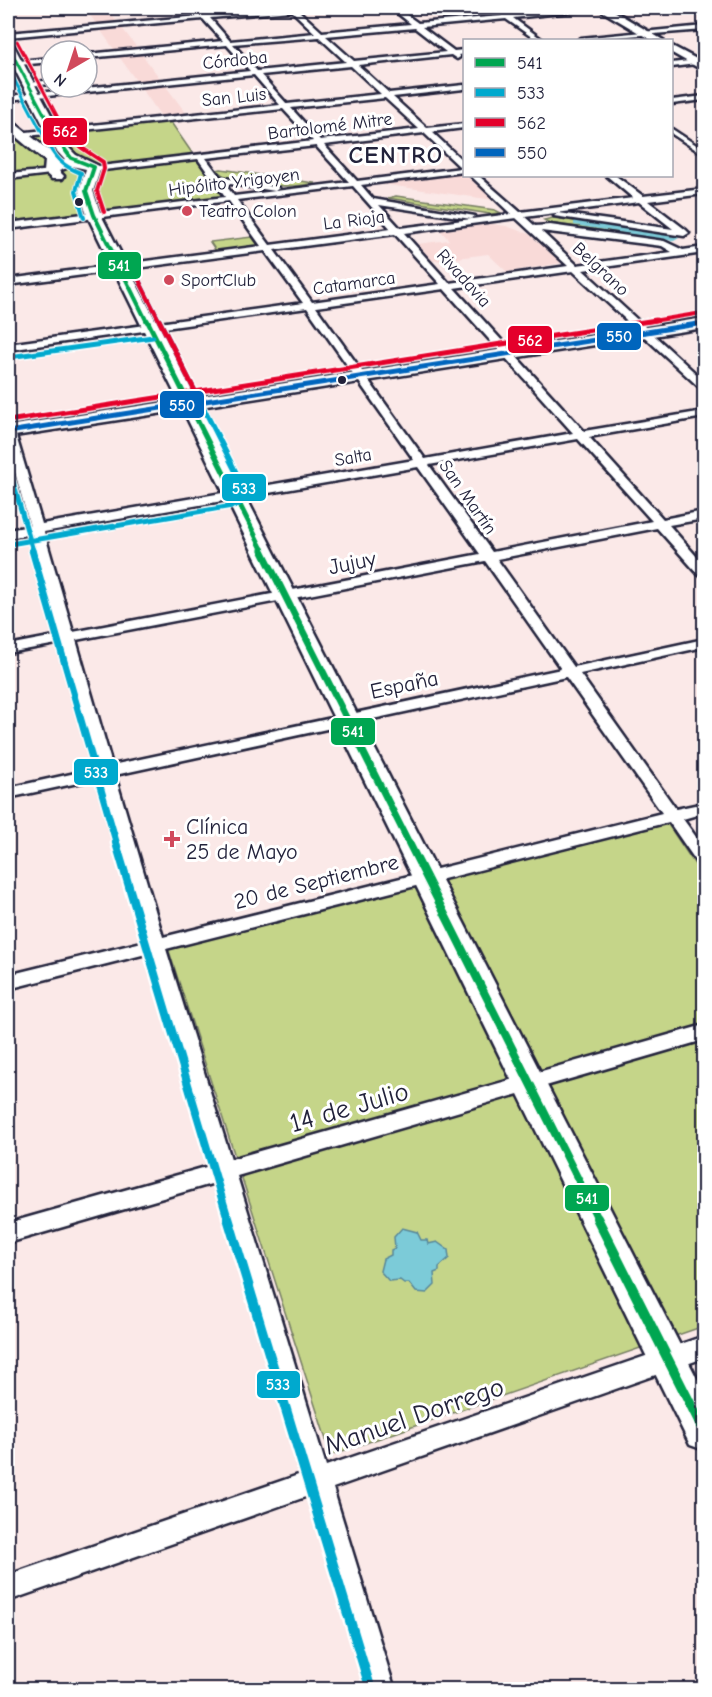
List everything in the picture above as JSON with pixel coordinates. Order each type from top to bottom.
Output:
[{"type":"main road","points":[[603,8],[656,39]]},
{"type":"main road","points":[[8,46],[12,64],[30,90],[63,150],[71,158],[92,168]]},
{"type":"main road","points":[[673,50],[701,64]]},
{"type":"main road","points":[[8,124],[14,135],[52,160],[53,173],[86,197]]},
{"type":"main road","points":[[43,152],[55,154],[63,150]]},
{"type":"main road","points":[[53,173],[75,178],[92,168]]},
{"type":"main road","points":[[92,168],[87,182],[86,197],[94,215],[705,1431]]},
{"type":"main road","points":[[8,431],[705,323]]},
{"type":"street","points":[[8,8],[13,8]]},
{"type":"street","name":"Rivadavia","points":[[197,8],[705,572]]},
{"type":"street","points":[[292,8],[463,166]]},
{"type":"street","points":[[8,34],[304,8]]},
{"type":"street","points":[[394,8],[463,60]]},
{"type":"street","points":[[493,8],[539,39]]},
{"type":"street","points":[[99,56],[603,8]]},
{"type":"street","points":[[592,39],[705,28]]},
{"type":"street","name":"Córdoba","points":[[8,98],[30,90],[256,73],[463,52]]},
{"type":"street","points":[[12,64],[39,61]]},
{"type":"street","points":[[673,65],[701,64]]},
{"type":"street","points":[[30,90],[39,87]]},
{"type":"street","name":"San Luis","points":[[14,135],[463,87]]},
{"type":"street","points":[[673,102],[705,99]]},
{"type":"street","name":"Bartolomé Mitre","points":[[92,168],[463,126]]},
{"type":"street","points":[[673,131],[705,153]]},
{"type":"street","points":[[673,145],[705,141]]},
{"type":"street","name":"San Martín","points":[[200,156],[361,377],[705,860]]},
{"type":"street","name":"Hipólito Yrigoyen","points":[[8,226],[463,168]]},
{"type":"street","points":[[8,177],[53,173]]},
{"type":"street","name":"Belgrano","points":[[476,177],[705,386]]},
{"type":"street","points":[[611,177],[696,242]]},
{"type":"street","points":[[217,179],[297,190]]},
{"type":"street","name":"La Rioja","points":[[8,282],[705,191]]},
{"type":"street","points":[[371,201],[490,219]]},
{"type":"street","points":[[536,213],[696,242]]},
{"type":"street","points":[[533,229],[550,228],[664,244],[681,253]]},
{"type":"street","name":"Catamarca","points":[[8,347],[681,253],[696,242]]},
{"type":"street","name":"Salta","points":[[8,534],[705,414]]},
{"type":"street","points":[[8,431],[156,944],[382,1689]]},
{"type":"street","name":"Jujuy","points":[[8,649],[705,516]]},
{"type":"street","name":"España","points":[[8,793],[705,642]]},
{"type":"street","name":"20 de Septiembre","points":[[8,982],[705,808]]},
{"type":"street","name":"14 de Julio","points":[[8,1233],[705,1032]]},
{"type":"street","name":"Manuel Dorrego","points":[[8,1588],[705,1347]]},
{"type":"shaded area","points":[[85,8],[107,8],[189,117],[163,119]]},
{"type":"shaded area","points":[[463,174],[463,177],[467,177],[494,200],[381,184]]},
{"type":"shaded area","points":[[491,224],[506,226],[529,234],[561,263],[507,272],[488,254],[433,261],[417,244],[449,240],[440,230]]},
{"type":"green space","points":[[170,121],[223,198],[8,223],[8,139]]},
{"type":"green space","points":[[217,170],[315,183],[279,186],[249,183],[224,176]]},
{"type":"green space","points":[[396,196],[495,210],[501,213],[490,214],[388,198]]},
{"type":"green space","points":[[553,218],[663,233],[667,237],[655,238],[550,223],[544,220]]},
{"type":"green space","points":[[252,237],[258,245],[216,251],[210,242]]},
{"type":"green space","points":[[667,823],[704,878],[704,1326],[331,1455],[168,948]]},
{"type":"water","points":[[402,1228],[417,1232],[421,1240],[427,1240],[428,1244],[437,1242],[448,1250],[449,1258],[439,1267],[439,1271],[434,1273],[435,1285],[427,1293],[416,1292],[409,1283],[400,1280],[389,1281],[380,1271],[383,1259],[391,1255],[391,1250],[395,1248],[394,1237]]},
{"type":"waterway","points":[[577,223],[674,238]]},
{"type":"transit line","name":"562","points":[[17,41],[72,144],[103,162],[104,169],[97,191],[104,212]]},
{"type":"transit line","name":"541","points":[[8,46],[63,150],[71,158],[94,167],[86,191],[94,215],[704,1431]]},
{"type":"transit line","name":"533","points":[[8,68],[54,156],[65,167],[81,173],[76,191],[84,218]]},
{"type":"transit line","name":"533","points":[[10,544],[238,505],[246,499],[245,490],[130,262]]},
{"type":"transit line","name":"562","points":[[130,262],[199,399]]},
{"type":"transit line","name":"562","points":[[14,420],[702,313]]},
{"type":"transit line","name":"550","points":[[8,432],[704,323]]},
{"type":"transit line","name":"533","points":[[9,357],[153,337]]},
{"type":"transit line","name":"533","points":[[8,465],[146,947],[371,1690]]},
{"type":"place","name":"Teatro Colon","points":[[187,211]]},
{"type":"place","name":"SportClub","points":[[169,280]]},
{"type":"place","name":"Clínica 25 de Mayo","points":[[172,839]]},
{"type":"district","name":"CENTRO","points":[[396,155]]}]
